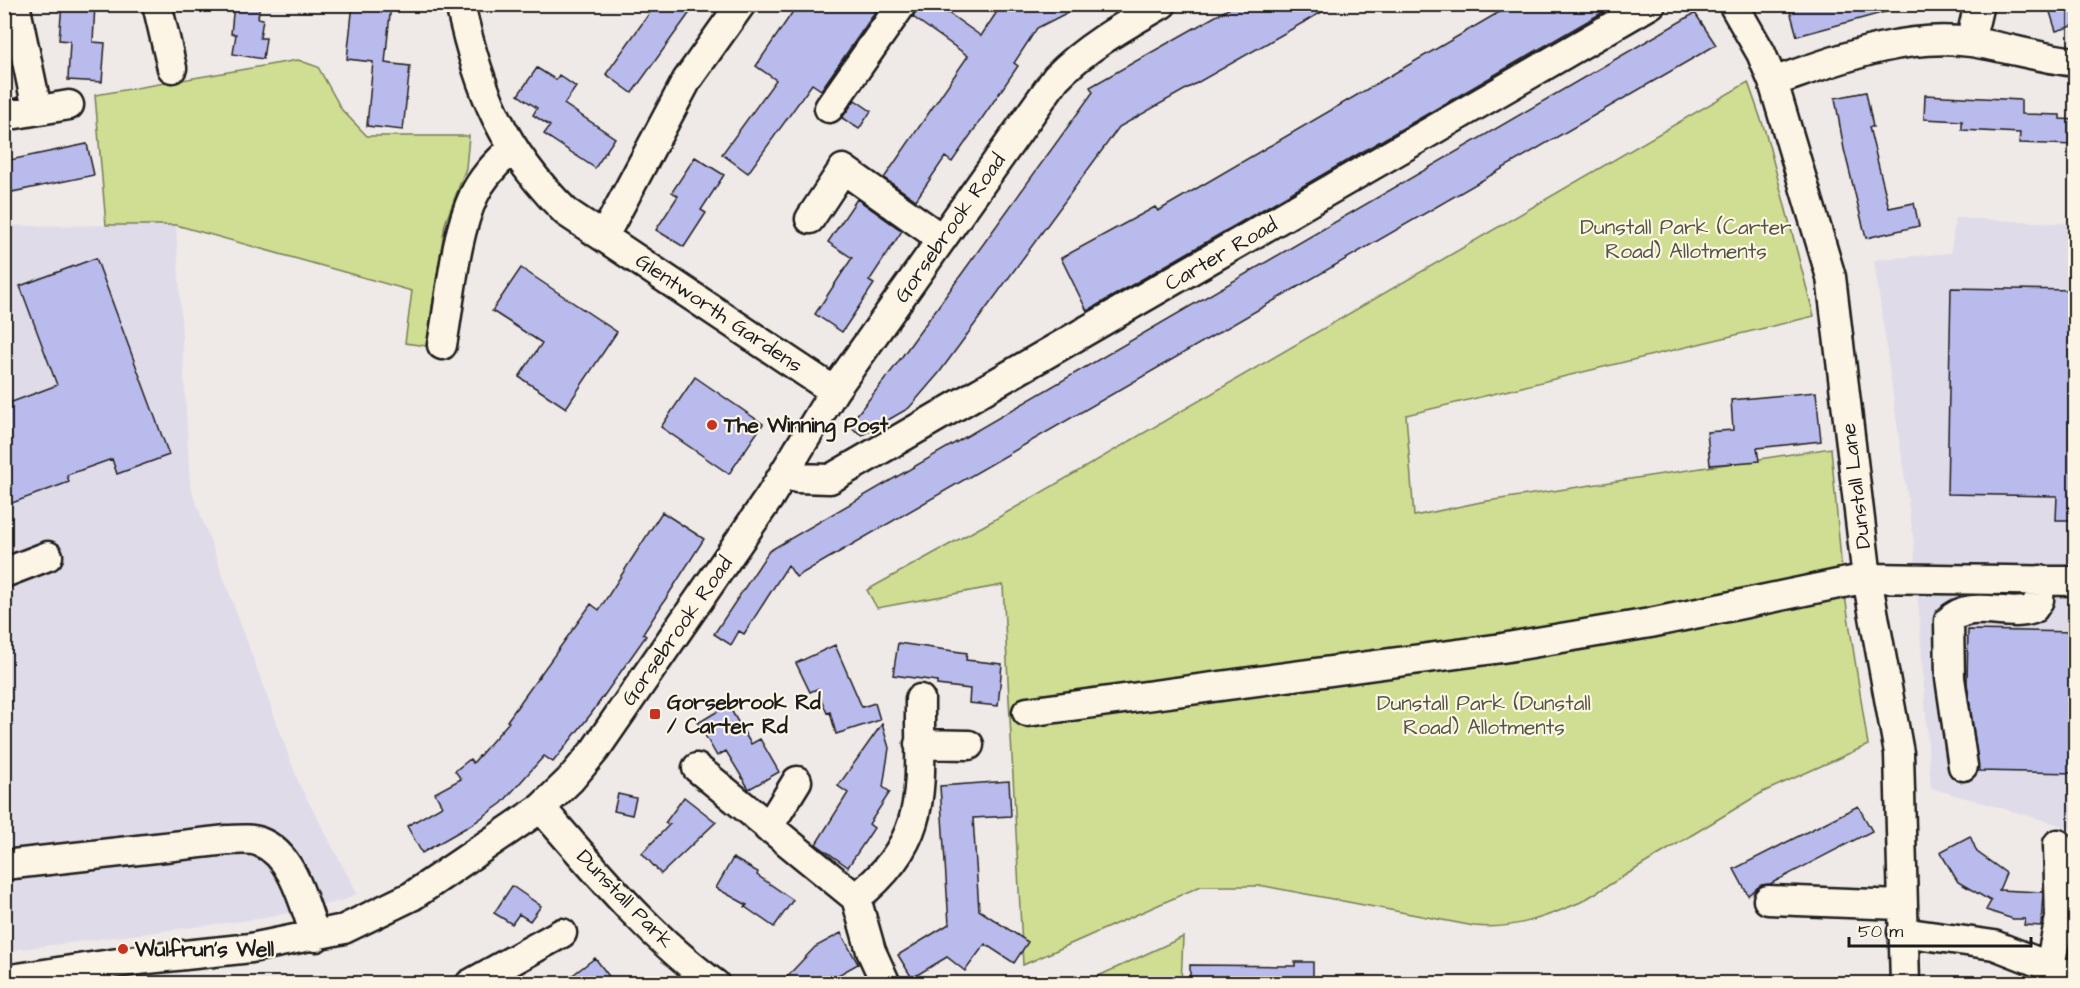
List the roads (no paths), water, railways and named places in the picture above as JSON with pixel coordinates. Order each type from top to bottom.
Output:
[{"type":"street","points":[[15,4],[38,109]]},
{"type":"street","points":[[157,4],[172,68]]},
{"type":"street","name":"Glentworth Gardens","points":[[460,4],[481,79],[512,149],[543,189],[566,212],[834,391]]},
{"type":"street","points":[[604,236],[687,80],[741,4]]},
{"type":"street","points":[[829,108],[902,4]]},
{"type":"street","name":"Gorsebrook Road","points":[[4,980],[138,960],[251,948],[316,937],[344,929],[412,896],[541,808],[570,780],[595,750],[785,473],[834,391],[1056,78],[1073,61],[1096,44],[1162,4]]},
{"type":"street","name":"Carter Road","points":[[785,473],[797,478],[830,479],[1651,4]]},
{"type":"street","name":"Dunstall Lane","points":[[1733,4],[1761,53],[1773,82],[1831,276],[1867,578],[1899,753],[1901,919],[1905,984]]},
{"type":"street","points":[[1970,42],[1979,4]]},
{"type":"street","points":[[1773,82],[1875,48],[1911,43],[1970,42],[2076,62]]},
{"type":"street","points":[[4,116],[69,105]]},
{"type":"street","points":[[442,345],[464,222],[474,194],[491,167],[512,149]]},
{"type":"street","points":[[810,219],[843,169],[942,239]]},
{"type":"street","points":[[4,573],[48,556]]},
{"type":"street","points":[[1027,712],[1502,648],[1650,623],[1867,578],[2076,581]]},
{"type":"street","points":[[1963,766],[1950,678],[1949,621],[1962,613],[1977,610],[2032,609],[2039,600],[2040,580]]},
{"type":"street","points":[[856,898],[893,865],[906,844],[915,821],[920,699]]},
{"type":"street","points":[[919,744],[969,745]]},
{"type":"street","points":[[697,768],[856,898],[871,951],[886,984]]},
{"type":"street","points":[[768,828],[797,781]]},
{"type":"street","name":"Dunstall Park","points":[[541,808],[615,894],[691,966],[715,984]]},
{"type":"street","points":[[4,865],[227,840],[259,841],[277,852],[291,872],[316,937]]},
{"type":"street","points":[[1768,900],[1901,919],[1994,945],[2058,976],[2060,918],[2058,844]]},
{"type":"street","points":[[476,980],[562,933]]},
{"type":"place","name":"The Winning Post","points":[[712,425]]},
{"type":"place","name":"Gorsebrook Rd / Carter Rd","points":[[655,714]]},
{"type":"place","name":"Wulfrun's Well","points":[[123,949]]},
{"type":"park label","name":"Dunstall Park (Carter Road) Allotments","points":[[1686,239]]},
{"type":"park label","name":"Dunstall Park (Dunstall Road) Allotments","points":[[1484,715]]}]
